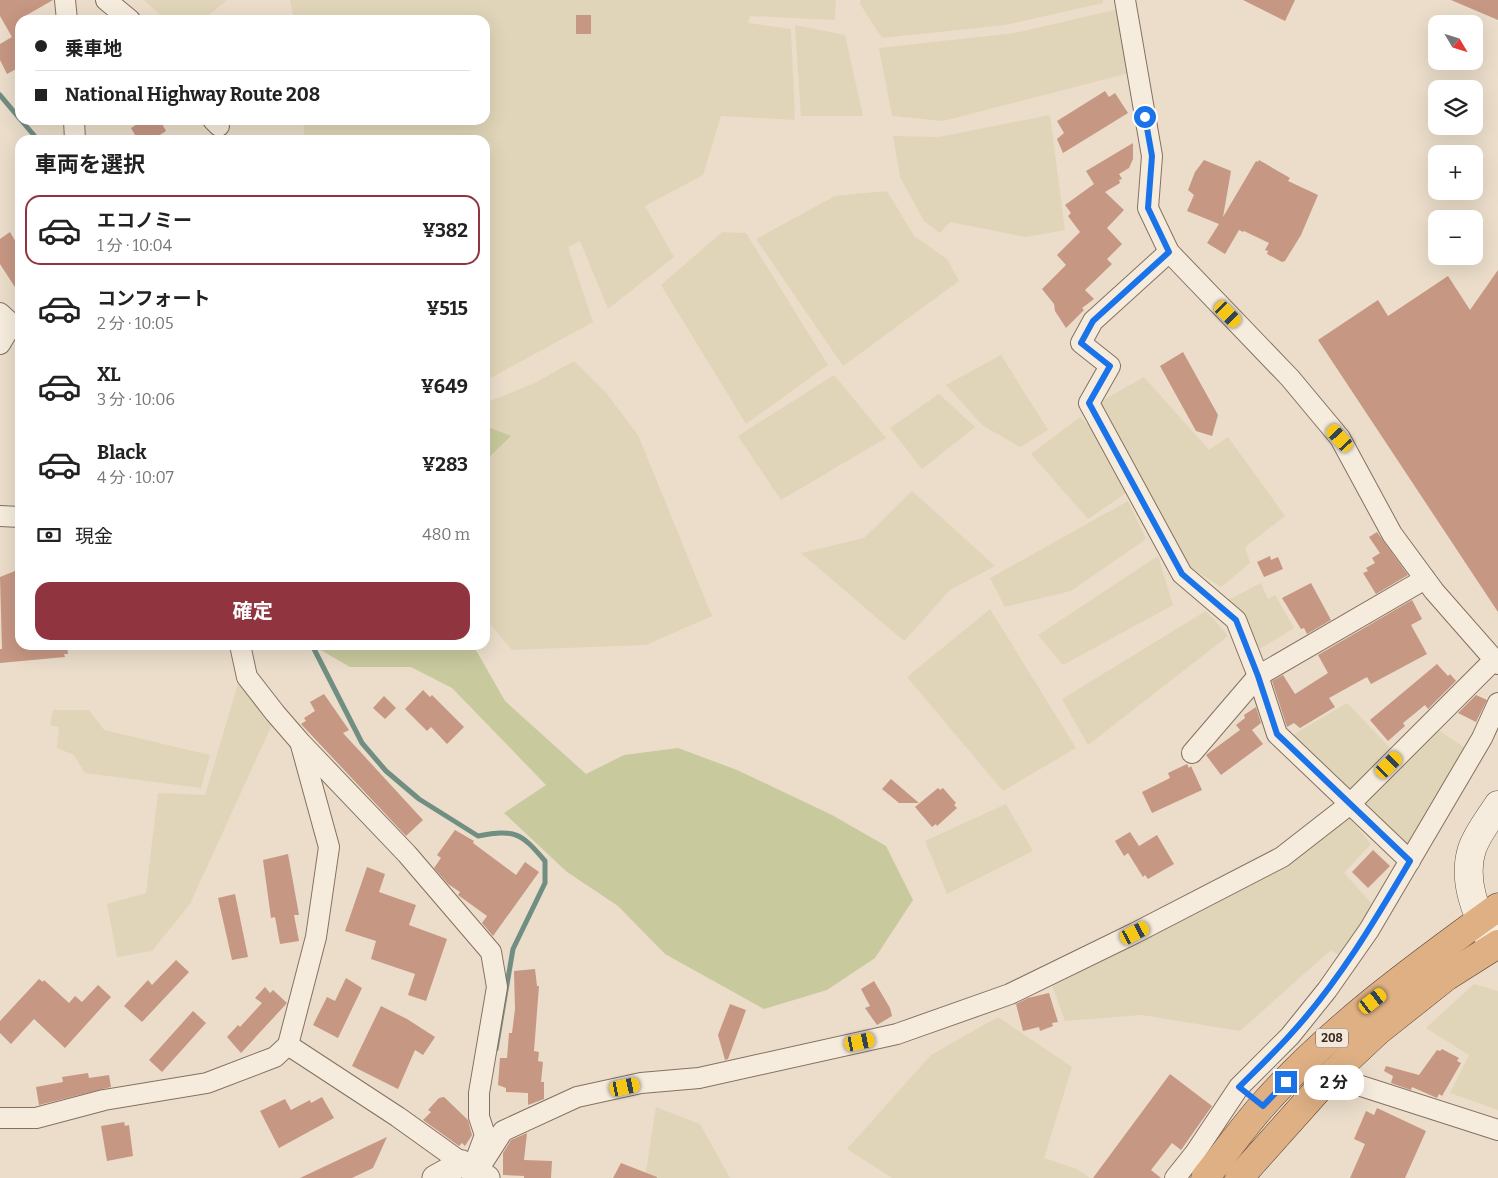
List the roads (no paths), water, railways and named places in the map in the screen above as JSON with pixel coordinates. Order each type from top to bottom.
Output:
[{"type":"highway","name":"208","points":[[1205,1178],[1263,1106],[1358,1013],[1489,914]]},
{"type":"highway","name":"208","points":[[1240,1178],[1330,1076],[1385,1025],[1446,977],[1497,948]]},
{"type":"main road","points":[[1497,948],[1489,914],[1470,887],[1472,850],[1498,805]]},
{"type":"street","points":[[64,0],[66,15]]},
{"type":"street","points":[[106,0],[124,15]]},
{"type":"street","points":[[475,1171],[503,1131],[577,1097],[641,1083],[699,1078],[897,1034],[1010,994],[1135,933],[1282,857],[1350,804],[1496,662],[1425,579],[1392,534],[1340,438],[1290,378],[1169,252],[1148,208],[1152,156],[1125,0]]},
{"type":"street","points":[[1169,252],[1093,321],[1081,343],[1110,366],[1089,403],[1182,574],[1236,620],[1258,676],[1277,734],[1410,861]]},
{"type":"street","points":[[0,313],[12,324],[0,344]]},
{"type":"street","points":[[0,516],[15,517]]},
{"type":"street","points":[[1192,753],[1258,676],[1425,579]]},
{"type":"street","points":[[241,650],[247,677],[301,744],[407,854],[491,952],[497,987],[479,1093],[479,1117],[485,1135],[475,1171]]},
{"type":"street","points":[[1175,1178],[1195,1153],[1239,1087],[1290,1036],[1327,990],[1369,930],[1482,738],[1498,703]]},
{"type":"street","points":[[0,1118],[36,1118],[104,1100],[207,1083],[275,1058],[288,1045],[316,937],[329,846],[301,744]]},
{"type":"street","points":[[288,1045],[398,1117],[475,1171]]},
{"type":"street","points":[[1330,1076],[1498,1130]]},
{"type":"street","points":[[1239,1087],[1263,1106]]},
{"type":"street","points":[[435,1178],[462,1163],[475,1171]]},
{"type":"waterway","points":[[0,95],[15,113]]},
{"type":"waterway","points":[[25,125],[34,135]]},
{"type":"waterway","points":[[315,650],[362,743],[386,771],[419,799],[478,836],[501,833],[517,835],[530,844],[545,861],[545,883],[513,949],[496,1049]]}]
